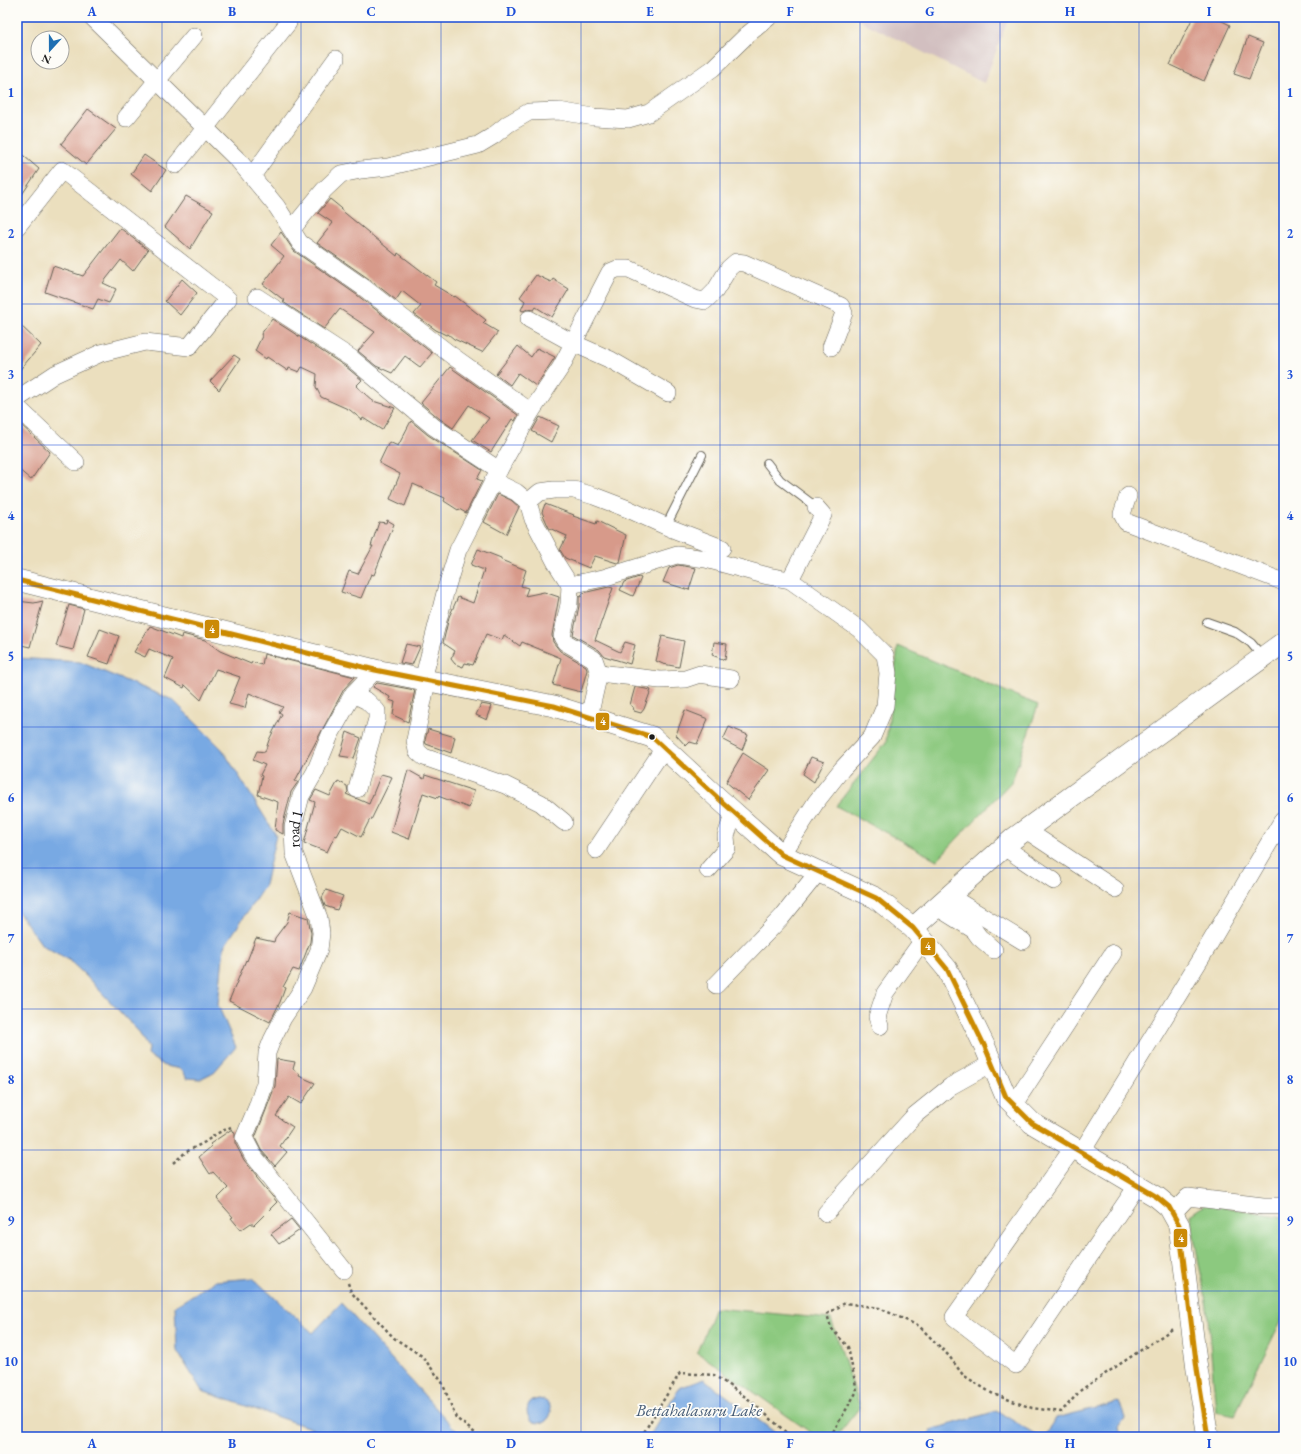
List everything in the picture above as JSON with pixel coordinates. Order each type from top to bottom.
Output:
[{"type":"street","points":[[92,17],[239,161],[277,207],[300,243],[363,287],[451,355],[531,412]]},
{"type":"street","points":[[292,230],[324,190],[341,174],[388,167],[478,144],[529,112],[559,111],[594,117],[628,119],[649,113],[713,68],[747,35],[769,17]]},
{"type":"street","points":[[176,165],[288,23]]},
{"type":"street","points":[[126,118],[158,82],[194,36]]},
{"type":"street","points":[[252,176],[336,59]]},
{"type":"street","points":[[17,227],[62,170],[228,299],[189,348],[145,342],[101,353],[55,374],[17,399]]},
{"type":"street","points":[[564,822],[541,803],[505,785],[424,757],[417,751],[415,740],[425,680],[446,589],[458,550],[496,475],[531,412],[561,367],[610,272],[617,269],[629,268],[695,299],[705,301],[715,291],[729,268],[736,262],[744,263],[841,306],[844,313],[831,347]]},
{"type":"street","points":[[257,297],[351,358],[528,502],[533,519],[556,563],[570,585],[569,604],[562,637],[565,642],[594,659],[599,674],[589,717]]},
{"type":"street","points":[[529,319],[573,343],[611,360],[668,392]]},
{"type":"street","points":[[17,407],[76,462]]},
{"type":"street","points":[[528,502],[540,492],[574,490],[628,509],[722,548]]},
{"type":"street","points":[[1128,496],[1122,514],[1126,522],[1284,582]]},
{"type":"street","points":[[790,580],[823,516],[816,507]]},
{"type":"street","points":[[570,585],[603,578],[677,554],[706,559],[768,576],[790,580],[859,629],[885,655],[888,673],[885,706],[872,737],[842,769],[816,802],[782,854]]},
{"type":"street","points":[[17,580],[375,670],[554,706],[652,737],[782,854],[876,898],[918,934],[948,968],[985,1047],[1006,1097],[1032,1123],[1157,1197],[1169,1207],[1173,1213],[1179,1225],[1197,1369],[1208,1437]]},
{"type":"street","points":[[880,1026],[878,1017],[884,993],[918,934],[943,901],[1026,830],[1284,642]]},
{"type":"street","name":"road 1","points":[[344,1270],[252,1155],[244,1138],[265,1083],[267,1053],[272,1040],[283,1018],[302,988],[319,950],[321,933],[319,918],[294,853],[293,827],[301,796],[315,772],[330,735],[353,694],[375,670]]},
{"type":"street","points":[[599,674],[660,680],[685,679],[700,674],[731,679]]},
{"type":"street","points":[[353,694],[367,701],[377,711],[377,719],[357,789]]},
{"type":"street","points":[[596,850],[664,748]]},
{"type":"street","points":[[708,870],[727,848],[726,836],[734,812]]},
{"type":"street","points":[[1138,1186],[1016,1365],[954,1317],[1077,1150],[1197,964],[1282,821]]},
{"type":"street","points":[[1026,830],[1115,889]]},
{"type":"street","points":[[1004,848],[1054,881]]},
{"type":"street","points":[[716,985],[782,917],[819,871]]},
{"type":"street","points":[[943,901],[1023,941]]},
{"type":"street","points":[[943,901],[994,950]]},
{"type":"street","points":[[1014,1104],[1113,953]]},
{"type":"street","points":[[826,1213],[915,1115],[951,1086],[992,1063]]},
{"type":"street","points":[[1173,1213],[1188,1197],[1263,1206],[1284,1206]]},
{"type":"lane","points":[[666,526],[702,455]]},
{"type":"lane","points":[[767,463],[780,480],[816,507]]},
{"type":"lane","points":[[1207,622],[1235,632],[1251,643],[1263,657]]},
{"type":"path","points":[[173,1163],[186,1152],[206,1142],[216,1134],[228,1128],[250,1123]]},
{"type":"path","points":[[344,1270],[351,1292],[394,1338],[422,1356],[442,1382],[456,1418],[480,1437]]},
{"type":"path","points":[[830,1437],[857,1391],[848,1346],[831,1328],[827,1314],[845,1303],[879,1308],[919,1326],[950,1356],[963,1375],[993,1394],[1032,1408],[1061,1412],[1081,1390],[1191,1317]]},
{"type":"path","points":[[641,1437],[680,1373],[714,1375],[752,1401],[791,1437]]},
{"type":"shaded area","points":[[853,17],[1009,17],[984,83]]},
{"type":"green space","points":[[898,646],[1038,705],[1012,781],[937,860],[836,806],[886,742]]},
{"type":"green space","points":[[1206,1204],[1284,1217],[1284,1315],[1234,1416],[1216,1412],[1207,1307],[1190,1215]]},
{"type":"green space","points":[[715,1308],[831,1319],[860,1407],[836,1437],[817,1437],[697,1352]]},
{"type":"water","points":[[17,658],[80,662],[173,700],[222,749],[276,835],[265,885],[224,947],[218,1005],[236,1047],[214,1072],[200,1079],[187,1078],[181,1069],[165,1066],[147,1055],[148,1048],[138,1031],[69,960],[42,945],[17,910]]},
{"type":"water","points":[[253,1278],[313,1333],[341,1303],[462,1437],[319,1437],[313,1429],[202,1391],[177,1351],[175,1306],[215,1281]]},
{"type":"water","name":"Bettahalasuru Lake","points":[[704,1379],[781,1437],[649,1437],[679,1388]]},
{"type":"water","points":[[539,1399],[544,1400],[550,1406],[550,1416],[544,1422],[539,1423],[534,1422],[528,1416],[527,1411],[528,1406],[534,1400]]},
{"type":"water","points":[[1119,1402],[1125,1418],[1119,1427],[1121,1437],[1046,1437],[1056,1418]]},
{"type":"water","points":[[997,1411],[1040,1437],[928,1437],[931,1430]]},
{"type":"building","points":[[1193,17],[1214,17],[1230,25],[1204,81],[1170,65]]},
{"type":"building","points":[[1248,37],[1263,43],[1249,79],[1234,74]]},
{"type":"building","points":[[88,109],[116,129],[86,165],[61,144]]},
{"type":"building","points":[[17,150],[39,169],[17,202]]},
{"type":"building","points":[[144,155],[166,170],[152,191],[131,174]]},
{"type":"building","points":[[186,196],[213,211],[190,249],[165,227]]},
{"type":"building","points":[[330,199],[397,256],[398,253],[436,282],[434,285],[454,297],[455,296],[486,320],[483,323],[498,332],[482,352],[454,339],[448,334],[446,335],[436,330],[414,314],[421,306],[402,291],[396,300],[369,279],[317,243],[333,223],[318,213]]},
{"type":"building","points":[[120,228],[148,250],[133,271],[121,260],[103,283],[116,289],[109,303],[98,299],[93,309],[45,292],[53,266],[83,276]]},
{"type":"building","points":[[281,232],[294,251],[357,295],[432,353],[420,367],[405,356],[392,373],[376,366],[358,351],[375,332],[340,309],[324,329],[283,302],[285,301],[263,284],[284,256],[271,245]]},
{"type":"building","points":[[536,275],[551,282],[553,279],[569,289],[552,317],[536,307],[534,310],[521,310],[525,301],[520,297]]},
{"type":"building","points":[[182,279],[197,293],[180,315],[165,301]]},
{"type":"building","points":[[272,319],[345,366],[362,380],[356,386],[373,401],[395,408],[382,430],[363,418],[362,420],[350,410],[321,397],[316,387],[317,374],[302,367],[299,372],[289,368],[288,371],[255,351],[262,336],[261,334]]},
{"type":"building","points":[[17,322],[41,345],[17,373]]},
{"type":"building","points":[[518,346],[531,357],[537,348],[555,357],[536,386],[518,373],[510,385],[496,374]]},
{"type":"building","points":[[234,355],[240,359],[219,390],[210,381]]},
{"type":"building","points":[[450,367],[518,415],[515,421],[512,419],[491,452],[472,440],[489,418],[469,405],[453,428],[421,403]]},
{"type":"building","points":[[540,417],[559,426],[551,442],[532,431]]},
{"type":"building","points":[[17,421],[50,452],[31,480],[17,468]]},
{"type":"building","points":[[411,421],[428,435],[482,470],[477,479],[482,481],[466,513],[444,501],[445,498],[413,484],[405,506],[390,499],[400,474],[379,463],[389,442],[398,446]]},
{"type":"building","points":[[498,494],[511,500],[519,507],[506,534],[484,522]]},
{"type":"building","points":[[545,504],[596,524],[597,521],[626,535],[620,562],[617,563],[595,556],[589,568],[565,558],[560,550],[567,536],[549,528],[542,512]]},
{"type":"building","points":[[387,520],[394,524],[374,575],[371,574],[361,598],[341,592],[349,571],[358,574],[373,546],[371,546],[379,522],[386,523]]},
{"type":"building","points":[[478,549],[526,570],[521,586],[528,588],[525,596],[544,592],[559,597],[552,635],[553,642],[560,651],[586,666],[587,670],[581,692],[553,685],[561,658],[522,642],[520,646],[504,635],[502,640],[486,634],[473,665],[465,663],[463,667],[455,664],[451,659],[455,651],[443,643],[449,617],[458,597],[473,603],[484,570],[471,565]]},
{"type":"building","points":[[678,565],[696,568],[689,590],[663,582],[669,568]]},
{"type":"building","points":[[639,577],[641,578],[633,596],[620,590],[624,582]]},
{"type":"building","points":[[609,587],[613,588],[595,640],[620,652],[625,642],[635,645],[630,664],[604,656],[599,650],[573,635],[579,606],[579,596],[581,597],[583,593]]},
{"type":"building","points":[[17,601],[34,603],[43,601],[30,647],[17,644]]},
{"type":"building","points":[[69,605],[84,609],[73,650],[56,646]]},
{"type":"building","points":[[150,626],[181,638],[182,634],[205,640],[220,651],[251,664],[252,662],[262,665],[264,654],[355,677],[344,689],[295,781],[298,782],[291,792],[283,824],[283,834],[275,830],[278,802],[258,795],[262,776],[260,775],[265,765],[253,760],[257,751],[265,752],[269,740],[282,714],[279,712],[283,707],[249,693],[245,708],[229,704],[240,677],[216,669],[201,700],[185,685],[184,688],[165,678],[173,659],[149,649],[145,657],[134,652]]},
{"type":"building","points":[[100,629],[119,636],[109,664],[88,657]]},
{"type":"building","points":[[662,636],[684,641],[679,667],[656,661]]},
{"type":"building","points":[[714,642],[727,644],[725,660],[712,655]]},
{"type":"building","points":[[406,644],[420,647],[412,665],[400,663]]},
{"type":"building","points":[[377,683],[415,690],[408,722],[393,715],[395,702],[389,700],[390,697],[373,687]]},
{"type":"building","points":[[635,687],[651,690],[641,713],[634,711],[633,707],[630,705]]},
{"type":"building","points":[[481,704],[492,706],[487,720],[476,715]]},
{"type":"building","points":[[685,710],[708,719],[697,744],[690,742],[686,746],[676,735]]},
{"type":"building","points":[[729,727],[748,735],[742,750],[723,740]]},
{"type":"building","points":[[428,729],[455,737],[451,753],[426,744],[425,740]]},
{"type":"building","points":[[347,732],[361,738],[354,758],[340,756]]},
{"type":"building","points":[[743,753],[769,770],[748,800],[726,782]]},
{"type":"building","points":[[811,757],[824,762],[814,782],[803,774]]},
{"type":"building","points":[[408,770],[424,779],[425,775],[474,791],[469,808],[438,796],[438,798],[423,793],[409,839],[391,832]]},
{"type":"building","points":[[381,774],[392,777],[361,837],[342,827],[337,836],[335,835],[327,852],[304,843],[315,802],[310,800],[316,790],[330,796],[338,781],[347,786],[348,792],[346,794],[369,804]]},
{"type":"building","points":[[326,890],[343,896],[337,910],[325,906],[322,898]]},
{"type":"building","points":[[290,912],[308,918],[311,933],[310,942],[299,971],[293,969],[283,987],[285,988],[280,1002],[270,1022],[229,1001],[256,938],[274,942],[275,938],[287,922]]},
{"type":"building","points":[[277,1059],[295,1062],[293,1069],[300,1074],[299,1076],[315,1083],[301,1104],[289,1097],[276,1116],[293,1127],[280,1146],[287,1152],[275,1166],[261,1150],[255,1138],[275,1086]]},
{"type":"building","points":[[232,1129],[235,1134],[235,1143],[244,1160],[277,1202],[254,1225],[251,1223],[241,1230],[231,1218],[233,1217],[217,1199],[228,1188],[213,1172],[210,1174],[199,1157],[212,1146],[210,1144]]},
{"type":"building","points":[[291,1219],[300,1230],[279,1244],[271,1234]]},
{"type":"transit line","name":"4","points":[[17,580],[375,670],[554,706],[652,737],[782,855],[876,898],[913,928],[947,969],[985,1047],[1006,1097],[1032,1123],[1157,1197],[1169,1207],[1179,1225],[1197,1369],[1208,1437]]}]
